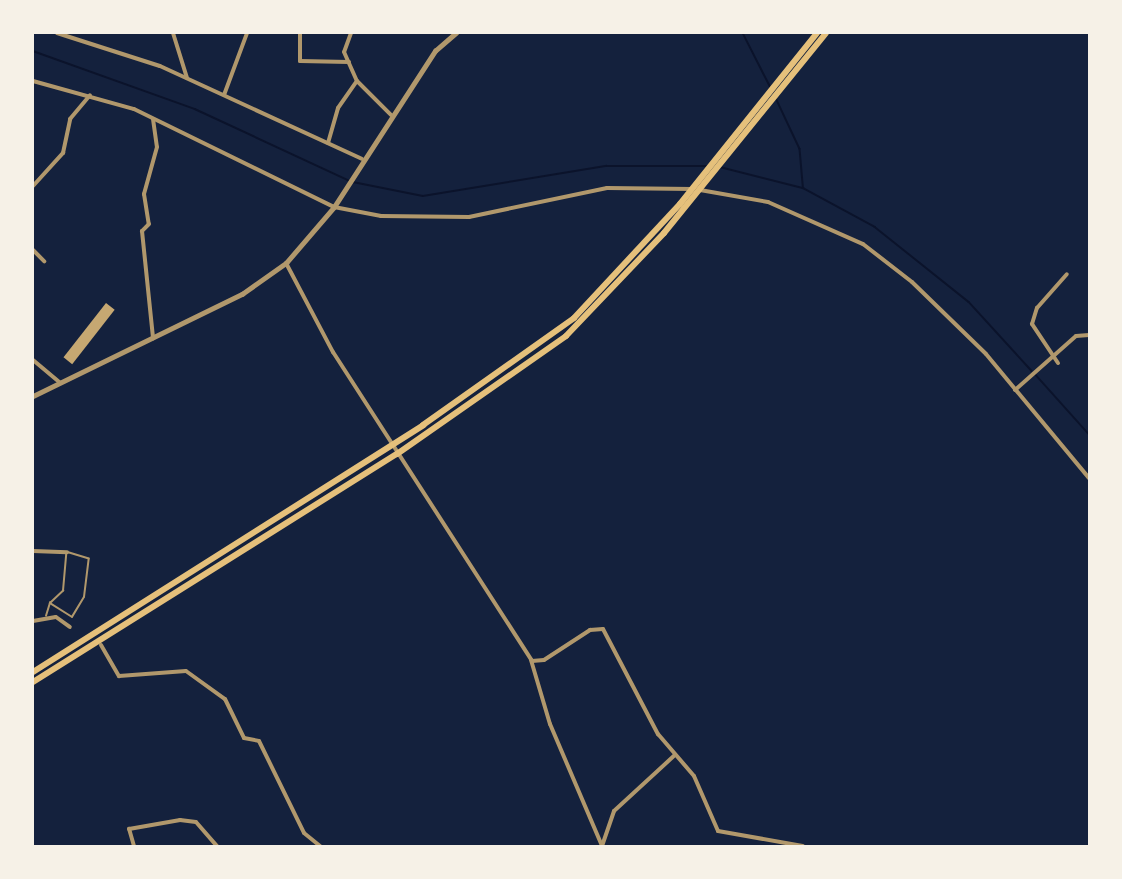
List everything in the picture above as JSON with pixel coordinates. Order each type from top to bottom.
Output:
[{"type":"main road","points":[[784,80],[817,33]]},
{"type":"main road","points":[[33,682],[397,454],[566,336],[682,206],[784,80],[826,33]]},
{"type":"main road","points":[[33,672],[391,444],[574,318],[682,206]]},
{"type":"street","points":[[57,33],[187,78],[328,143],[361,161]]},
{"type":"street","points":[[173,33],[187,78]]},
{"type":"street","points":[[224,95],[247,33]]},
{"type":"street","points":[[300,33],[300,61],[350,62]]},
{"type":"street","points":[[351,33],[344,46],[357,81],[391,115]]},
{"type":"street","points":[[33,396],[242,294],[286,262],[334,206],[361,161],[435,51],[456,33]]},
{"type":"street","points":[[33,81],[90,95],[153,118],[334,206],[421,220],[469,218],[586,191],[652,186],[768,202],[863,244],[912,282],[1016,388],[1089,478]]},
{"type":"street","points":[[328,143],[338,108],[357,81]]},
{"type":"street","points":[[33,186],[63,153],[70,119],[90,95]]},
{"type":"street","points":[[153,118],[157,147],[144,194],[149,224],[142,231],[153,339]]},
{"type":"street","points":[[33,250],[44,261]]},
{"type":"street","points":[[286,262],[302,301],[397,454],[531,659],[550,724],[602,846],[614,811],[675,755]]},
{"type":"street","points":[[1058,363],[1052,359],[1032,324],[1033,316],[1057,279],[1067,274]]},
{"type":"street","points":[[1016,388],[1076,336],[1089,335]]},
{"type":"street","points":[[33,360],[60,383]]},
{"type":"street","points":[[33,551],[67,552]]},
{"type":"street","points":[[33,621],[46,617],[62,619],[70,627]]},
{"type":"street","points":[[531,659],[544,660],[590,630],[603,629],[616,662],[675,755],[694,776],[718,831],[803,846]]},
{"type":"street","points":[[101,645],[119,676],[186,671],[225,699],[244,738],[260,741],[304,833],[320,846]]},
{"type":"street","points":[[134,846],[129,829],[180,820],[196,822],[217,846]]},
{"type":"lane","points":[[46,617],[51,603],[63,591],[67,552],[89,559],[84,597],[72,617],[51,603]]},
{"type":"building","points":[[106,303],[115,310],[72,364],[64,357]]},
{"type":"waterway","points":[[743,33],[771,88]]},
{"type":"waterway","points":[[33,51],[195,109],[348,180]]},
{"type":"waterway","points":[[776,98],[800,149],[803,187]]},
{"type":"waterway","points":[[353,182],[423,196],[607,166],[706,166]]},
{"type":"waterway","points":[[720,167],[803,188],[875,227],[969,302],[1032,371]]},
{"type":"waterway","points":[[1036,375],[1089,434]]}]
